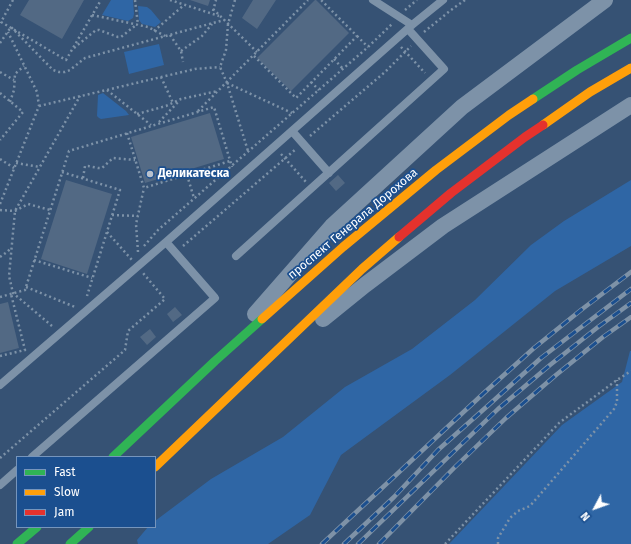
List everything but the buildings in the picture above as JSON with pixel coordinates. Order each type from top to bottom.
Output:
[{"type":"main road","name":"проспект Генерала Дорохова","points":[[114,456],[215,361],[343,248],[436,170],[509,115],[577,70],[631,38]]},
{"type":"main road","points":[[156,466],[362,270],[451,193],[525,137],[590,92],[631,68]]},
{"type":"main road","points":[[17,544],[36,528]]},
{"type":"main road","points":[[70,544],[88,528]]},
{"type":"street","points":[[215,361],[332,226],[462,107],[605,0]]},
{"type":"street","points":[[239,387],[365,285],[443,226],[631,105]]},
{"type":"lane","points":[[236,256],[444,69],[417,39],[410,27],[399,17],[373,0]]},
{"type":"lane","points":[[0,385],[275,147],[395,40],[443,0]]},
{"type":"lane","points":[[292,131],[329,172]]},
{"type":"lane","points":[[33,456],[215,298],[166,242]]},
{"type":"lane","points":[[0,485],[16,471]]},
{"type":"path","points":[[13,0],[0,22],[66,60],[101,0]]},
{"type":"path","points":[[135,0],[137,25]]},
{"type":"path","points":[[170,0],[220,16]]},
{"type":"path","points":[[212,13],[216,0]]},
{"type":"path","points":[[235,0],[228,24],[226,50],[220,67],[248,151]]},
{"type":"path","points":[[198,112],[308,0]]},
{"type":"path","points":[[321,0],[368,47]]},
{"type":"path","points":[[130,259],[138,253],[158,230],[344,69],[417,0]]},
{"type":"path","points":[[175,253],[385,72],[434,23],[465,0]]},
{"type":"path","points":[[154,31],[185,4]]},
{"type":"path","points":[[214,10],[257,52]]},
{"type":"path","points":[[92,15],[148,27],[165,36]]},
{"type":"path","points":[[11,28],[53,70],[65,72],[70,70],[85,58],[224,20]]},
{"type":"path","points":[[182,51],[202,36],[213,24]]},
{"type":"path","points":[[72,50],[96,30],[121,37],[137,25]]},
{"type":"path","points":[[0,43],[11,28]]},
{"type":"path","points":[[386,30],[432,80]]},
{"type":"path","points":[[0,204],[39,106],[37,92],[8,32]]},
{"type":"path","points":[[170,35],[182,51],[183,62]]},
{"type":"path","points":[[254,56],[296,98],[357,36]]},
{"type":"path","points":[[334,59],[344,69]]},
{"type":"path","points":[[10,102],[14,90],[15,74],[24,66]]},
{"type":"path","points":[[39,106],[195,68],[220,67]]},
{"type":"path","points":[[0,72],[14,80]]},
{"type":"path","points":[[161,77],[173,103]]},
{"type":"path","points":[[311,82],[319,90]]},
{"type":"path","points":[[226,83],[292,113]]},
{"type":"path","points":[[107,90],[151,126]]},
{"type":"path","points":[[137,114],[173,103],[181,99],[219,91]]},
{"type":"path","points":[[0,93],[23,112],[0,140]]},
{"type":"path","points":[[25,350],[9,276],[15,211],[80,96]]},
{"type":"path","points":[[158,124],[181,99]]},
{"type":"path","points":[[0,296],[25,290],[68,151],[214,107],[236,180]]},
{"type":"path","points":[[127,133],[145,188],[136,224],[138,253]]},
{"type":"path","points":[[265,136],[312,188]]},
{"type":"path","points":[[83,178],[85,166],[102,168],[113,158],[135,160]]},
{"type":"path","points":[[0,159],[14,168]]},
{"type":"path","points":[[145,188],[230,161]]},
{"type":"path","points":[[16,163],[40,167]]},
{"type":"path","points":[[62,172],[120,190],[87,297],[92,292]]},
{"type":"path","points":[[187,175],[194,198]]},
{"type":"path","points":[[0,210],[15,211],[28,204],[50,210]]},
{"type":"path","points":[[112,215],[138,216]]},
{"type":"path","points":[[0,458],[125,350],[128,331],[165,299],[107,232]]},
{"type":"path","points":[[0,257],[12,248]]},
{"type":"path","points":[[34,260],[92,278]]},
{"type":"path","points":[[26,287],[75,307],[69,312]]},
{"type":"path","points":[[12,294],[52,326],[47,331]]},
{"type":"path","points":[[20,354],[31,345]]},
{"type":"path","points":[[0,356],[25,350]]},
{"type":"path","points":[[445,544],[559,423],[616,380],[631,371]]},
{"type":"path","points":[[498,544],[498,538],[510,518],[518,511],[530,506],[614,409],[617,402],[616,380]]},
{"type":"shaded area","points":[[111,0],[133,0],[133,18],[128,21],[102,15]]},
{"type":"shaded area","points":[[138,6],[147,7],[161,22],[155,27],[142,24],[139,20]]},
{"type":"shaded area","points":[[159,44],[164,65],[129,74],[124,52]]},
{"type":"shaded area","points":[[103,93],[129,115],[99,118],[97,116],[98,95]]},
{"type":"shaded area","points":[[631,180],[631,246],[555,291],[450,375],[341,455],[310,515],[268,544],[138,544],[137,540],[147,528],[156,528],[156,520],[211,479],[283,437],[345,387],[412,349],[475,300],[531,245],[564,221]]},
{"type":"shaded area","points":[[630,351],[631,544],[449,544],[562,425],[622,382]]},
{"type":"railway","points":[[322,544],[534,348],[631,272]]},
{"type":"railway","points":[[344,544],[394,497],[438,450],[541,358],[631,289]]},
{"type":"railway","points":[[358,544],[498,409],[550,365],[631,303]]},
{"type":"railway","points":[[379,544],[506,418],[603,337],[631,317]]},
{"type":"traffic: fast","points":[[533,99],[577,70],[631,38]]},
{"type":"traffic: fast","points":[[114,456],[262,319]]},
{"type":"traffic: fast","points":[[17,544],[36,528]]},
{"type":"traffic: fast","points":[[70,544],[88,528]]},
{"type":"traffic: slow","points":[[543,125],[590,92],[631,68]]},
{"type":"traffic: slow","points":[[262,319],[343,247],[436,170],[509,115],[533,99]]},
{"type":"traffic: slow","points":[[156,466],[362,269],[399,237]]},
{"type":"traffic: jam","points":[[399,237],[451,193],[543,125]]},
{"type":"place","name":"Деликатеска","points":[[150,174]]}]
